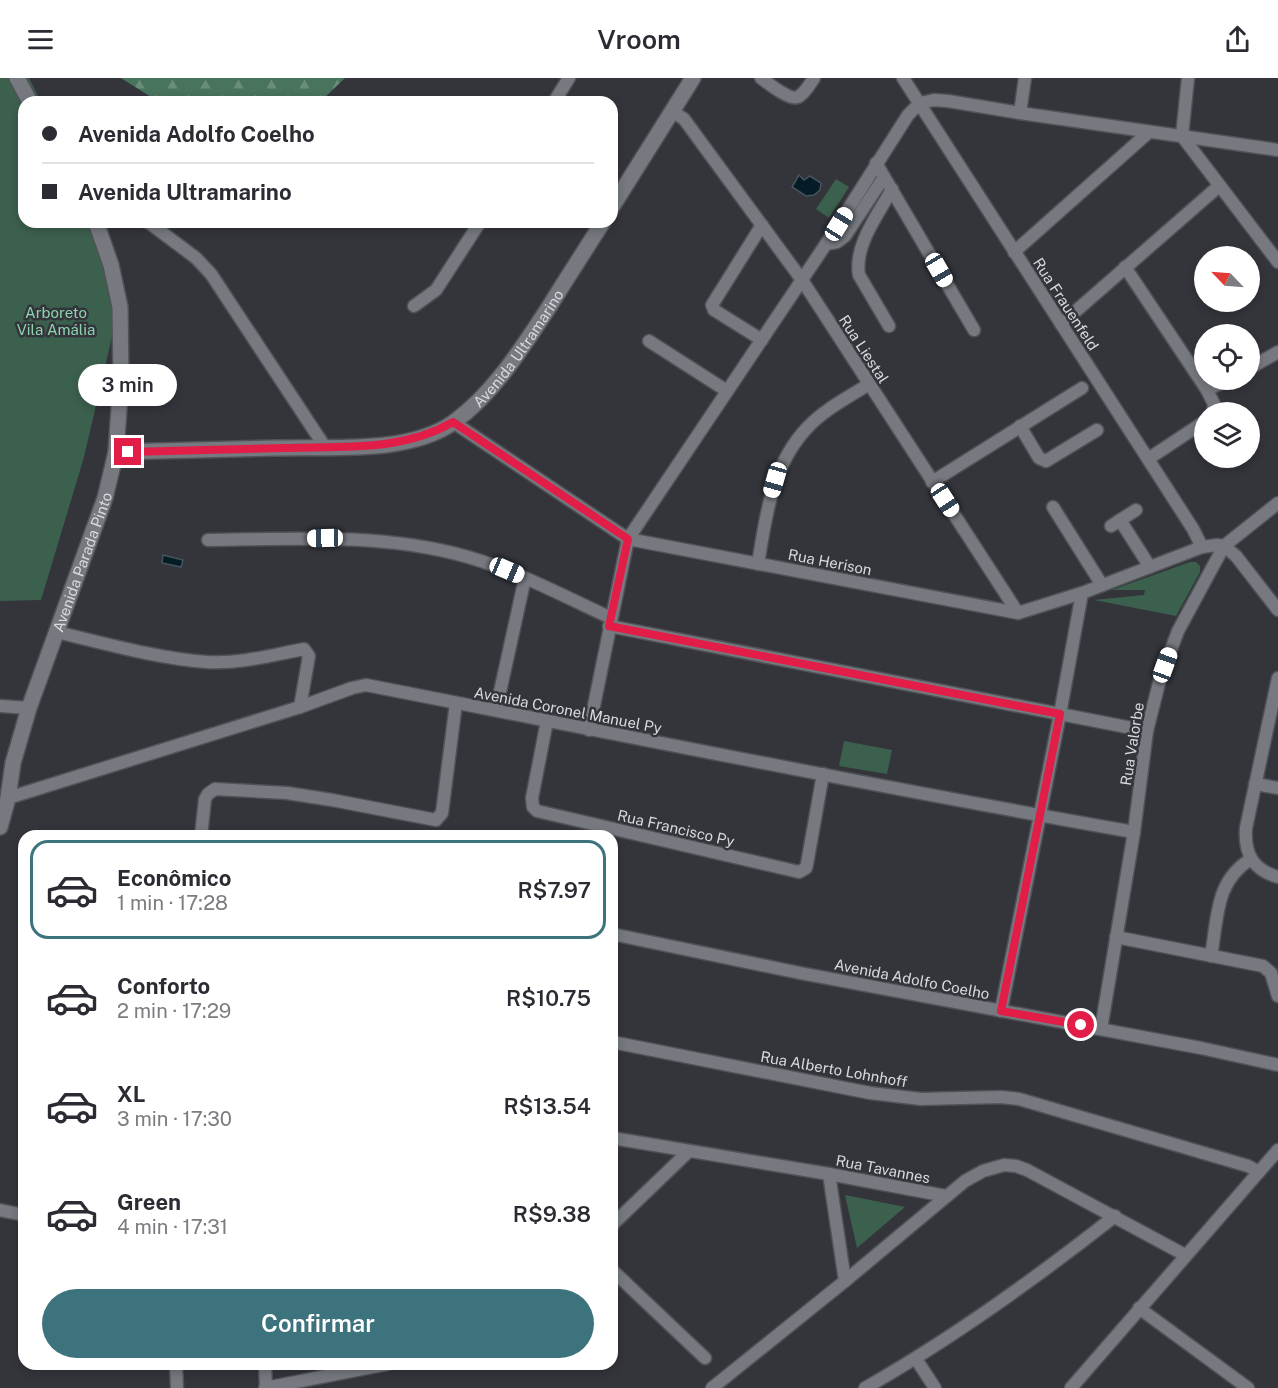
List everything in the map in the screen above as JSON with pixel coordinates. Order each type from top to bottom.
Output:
[{"type":"street","points":[[17,78],[27,96]]},
{"type":"street","points":[[558,96],[569,78]]},
{"type":"street","points":[[618,197],[693,78]]},
{"type":"street","points":[[760,78],[789,97],[798,97],[814,78]]},
{"type":"street","name":"Rua Frauenfeld","points":[[903,78],[1202,547]]},
{"type":"street","points":[[1020,113],[1025,78]]},
{"type":"street","points":[[1188,78],[1182,136],[1278,262]]},
{"type":"street","points":[[589,730],[628,539],[802,280],[876,163],[908,116],[920,104],[934,100],[948,101],[1278,150]]},
{"type":"street","name":"Rua Liestal","points":[[672,111],[684,118],[802,280],[1018,613]]},
{"type":"street","points":[[1014,252],[1149,132]]},
{"type":"street","points":[[876,163],[974,330]]},
{"type":"street","points":[[826,243],[837,242],[844,236],[884,177]]},
{"type":"street","points":[[1061,324],[1218,186]]},
{"type":"street","points":[[889,326],[859,275],[858,258],[892,189]]},
{"type":"street","points":[[762,225],[712,305],[714,310],[762,340]]},
{"type":"street","name":"Avenida Parada Pinto","points":[[0,827],[8,798],[13,763],[29,708],[105,498],[116,453],[121,379],[120,307],[111,265],[98,228]]},
{"type":"street","points":[[156,228],[196,258],[211,274],[325,447]]},
{"type":"street","points":[[414,306],[436,290],[476,228]]},
{"type":"street","name":"Avenida Ultramarino","points":[[116,453],[367,446],[417,439],[434,433],[453,422],[479,400],[501,376],[599,228]]},
{"type":"street","points":[[1125,267],[1194,370]]},
{"type":"street","points":[[649,341],[727,391]]},
{"type":"street","points":[[1260,362],[1278,352]]},
{"type":"street","points":[[758,564],[769,499],[781,465],[807,427],[869,384]]},
{"type":"street","points":[[932,482],[1082,388]]},
{"type":"street","points":[[1207,390],[1213,402]]},
{"type":"street","name":"Rua Herison","points":[[453,422],[628,539],[1018,613],[1082,593],[1202,547],[1224,546]]},
{"type":"street","points":[[1020,426],[1039,458],[1046,461],[1097,430]]},
{"type":"street","points":[[1148,459],[1194,429]]},
{"type":"street","name":"Rua Valorbe","points":[[1101,1029],[1134,832],[1147,731],[1160,679],[1170,650],[1224,546],[1278,503]]},
{"type":"street","points":[[1053,507],[1102,585]]},
{"type":"street","points":[[1136,510],[1115,523],[1150,567]]},
{"type":"street","points":[[208,540],[362,539],[440,551],[479,560],[525,578],[610,622],[1147,731]]},
{"type":"street","points":[[1224,546],[1236,556],[1278,610]]},
{"type":"street","points":[[496,710],[525,578]]},
{"type":"street","points":[[1001,1011],[1082,593]]},
{"type":"street","points":[[57,632],[136,651],[209,662],[250,659],[304,649],[309,656],[300,707]]},
{"type":"street","points":[[1278,678],[1276,699],[1255,784],[1245,839],[1251,859],[1259,870],[1278,877]]},
{"type":"street","name":"Avenida Coronel Manuel Py","points":[[8,798],[300,707],[352,687],[366,685],[589,730],[1134,832]]},
{"type":"street","points":[[202,830],[205,799],[215,789],[287,793],[436,820],[442,813],[456,703]]},
{"type":"street","points":[[0,706],[29,708]]},
{"type":"street","name":"Rua Francisco Py","points":[[547,721],[532,798],[533,807],[537,811],[799,872],[806,868],[807,864],[823,774]]},
{"type":"street","points":[[1255,784],[1278,788]]},
{"type":"street","points":[[1211,956],[1224,887],[1234,871],[1251,859]]},
{"type":"street","name":"Avenida Adolfo Coelho","points":[[618,935],[800,973],[1277,1063]]},
{"type":"street","points":[[1116,937],[1267,968],[1275,980],[1278,996]]},
{"type":"street","name":"Rua Alberto Lohnhoff","points":[[618,1043],[881,1094],[921,1099],[1019,1098],[1248,1166],[1258,1172]]},
{"type":"street","name":"Rua Tavannes","points":[[618,1139],[946,1196],[983,1171],[1004,1165],[1016,1166],[1115,1216],[1185,1255]]},
{"type":"street","points":[[1071,1388],[1278,1150]]},
{"type":"street","points":[[618,1219],[688,1152]]},
{"type":"street","points":[[829,1174],[845,1281]]},
{"type":"street","points":[[712,1388],[946,1196]]},
{"type":"street","points":[[0,1209],[18,1214]]},
{"type":"street","points":[[865,1388],[916,1359],[1014,1292],[1115,1216]]},
{"type":"street","points":[[618,1276],[705,1358]]},
{"type":"street","points":[[1139,1308],[1248,1388]]},
{"type":"street","points":[[916,1359],[935,1388]]},
{"type":"street","points":[[176,1370],[177,1388]]},
{"type":"street","points":[[265,1370],[265,1388],[357,1370]]},
{"type":"green space","name":"Arboreto Vila Amália","points":[[0,78],[29,78],[38,96],[18,96],[18,228],[97,228],[101,238],[114,328],[84,457],[41,600],[0,601]]},
{"type":"green space","points":[[121,78],[345,78],[326,96],[150,96]]},
{"type":"green space","points":[[836,179],[849,187],[829,218],[816,209]]},
{"type":"green space","points":[[1190,562],[1196,562],[1200,566],[1200,572],[1176,616],[1094,600],[1144,595],[1145,590],[1112,590]]},
{"type":"green space","points":[[844,741],[892,750],[887,774],[839,766]]},
{"type":"green space","points":[[845,1195],[905,1207],[857,1248]]},
{"type":"water","points":[[799,175],[804,180],[810,176],[821,183],[820,190],[814,195],[806,196],[792,187]]},
{"type":"water","points":[[163,555],[183,560],[181,567],[162,563]]},
{"type":"route","points":[[128,452],[367,446],[417,439],[434,433],[453,422],[628,539],[609,626],[1060,714],[1001,1011],[1081,1025]]}]
